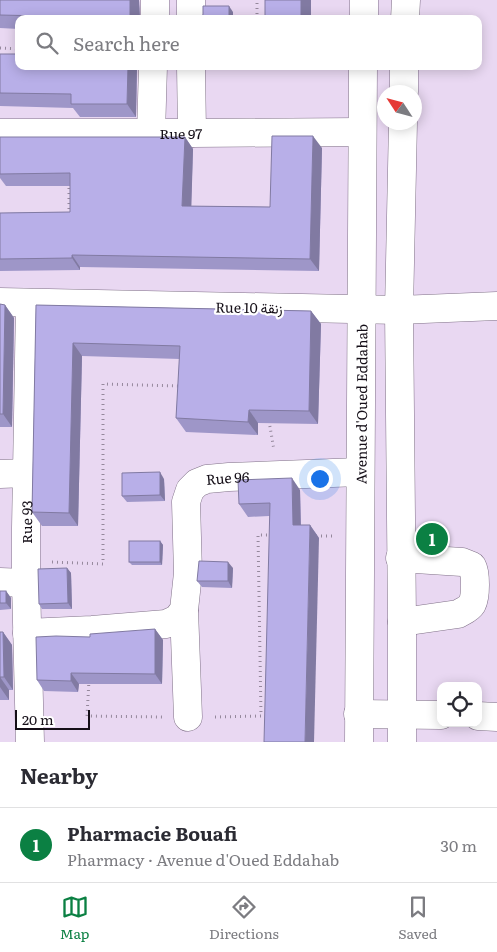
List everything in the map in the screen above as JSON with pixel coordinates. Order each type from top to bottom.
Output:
[{"type":"street","points":[[155,0],[155,15]]},
{"type":"street","points":[[191,0],[191,15]]},
{"type":"street","points":[[364,0],[364,15]]},
{"type":"street","points":[[405,15],[406,0]]},
{"type":"street","points":[[151,134],[153,70]]},
{"type":"street","points":[[191,70],[192,133]]},
{"type":"street","name":"Avenue d'Oued Eddahab","points":[[358,742],[363,70]]},
{"type":"street","points":[[404,70],[404,85]]},
{"type":"street","points":[[402,742],[399,310],[403,130]]},
{"type":"street","name":"Rue 97","points":[[0,133],[362,132]]},
{"type":"street","name":"Rue 10 زنقة","points":[[0,302],[399,310],[497,306]]},
{"type":"street","name":"Rue 93","points":[[30,303],[27,474],[17,576],[27,633],[30,742]]},
{"type":"street","name":"Rue 96","points":[[188,717],[184,610],[188,573],[186,502],[190,490],[197,483],[207,479],[360,472]]},
{"type":"street","points":[[0,474],[27,474]]},
{"type":"street","points":[[400,558],[462,562],[472,566],[474,570],[474,597],[471,606],[466,610],[458,614],[402,622]]},
{"type":"street","points":[[27,633],[166,624],[177,619],[184,610]]},
{"type":"street","points":[[358,714],[437,715]]},
{"type":"street","points":[[482,716],[497,717]]},
{"type":"path","points":[[257,0],[257,15]]},
{"type":"path","points":[[0,48],[15,49]]},
{"type":"path","points":[[60,214],[69,214],[69,178]]},
{"type":"path","points":[[17,576],[103,564],[103,384],[183,386]]},
{"type":"path","points":[[268,417],[279,475]]},
{"type":"path","points":[[90,678],[88,716],[261,716],[258,535],[276,535]]},
{"type":"path","points":[[313,536],[360,537]]},
{"type":"building","points":[[0,0],[130,0],[130,15],[0,15]]},
{"type":"building","points":[[265,0],[301,0],[301,15],[265,15]]},
{"type":"building","points":[[203,6],[229,6],[229,15],[203,14]]},
{"type":"building","points":[[0,54],[15,54],[15,70],[128,70],[127,104],[71,104],[71,94],[0,93]]},
{"type":"building","points":[[272,136],[313,136],[310,259],[72,255],[72,258],[0,259],[0,213],[70,212],[70,173],[0,174],[0,137],[185,137],[182,206],[270,207]]},
{"type":"building","points":[[0,304],[5,305],[3,414],[0,414]]},
{"type":"building","points":[[36,305],[311,311],[309,411],[249,410],[248,422],[176,418],[180,346],[73,343],[69,513],[32,512]]},
{"type":"building","points":[[160,472],[160,495],[122,496],[122,473]]},
{"type":"building","points":[[292,478],[293,525],[310,525],[305,742],[264,742],[270,503],[239,504],[238,480]]},
{"type":"building","points":[[129,541],[160,541],[160,562],[129,562]]},
{"type":"building","points":[[199,561],[228,562],[228,581],[197,581]]},
{"type":"building","points":[[67,568],[68,603],[39,604],[38,569]]},
{"type":"building","points":[[0,591],[6,591],[6,603],[0,603]]},
{"type":"building","points":[[155,629],[155,674],[71,673],[71,681],[37,680],[36,637],[90,637],[90,634]]},
{"type":"building","points":[[0,632],[3,632],[4,677],[0,677]]},
{"type":"place","name":"Pharmacie Bouafi","points":[[432,539]]}]
